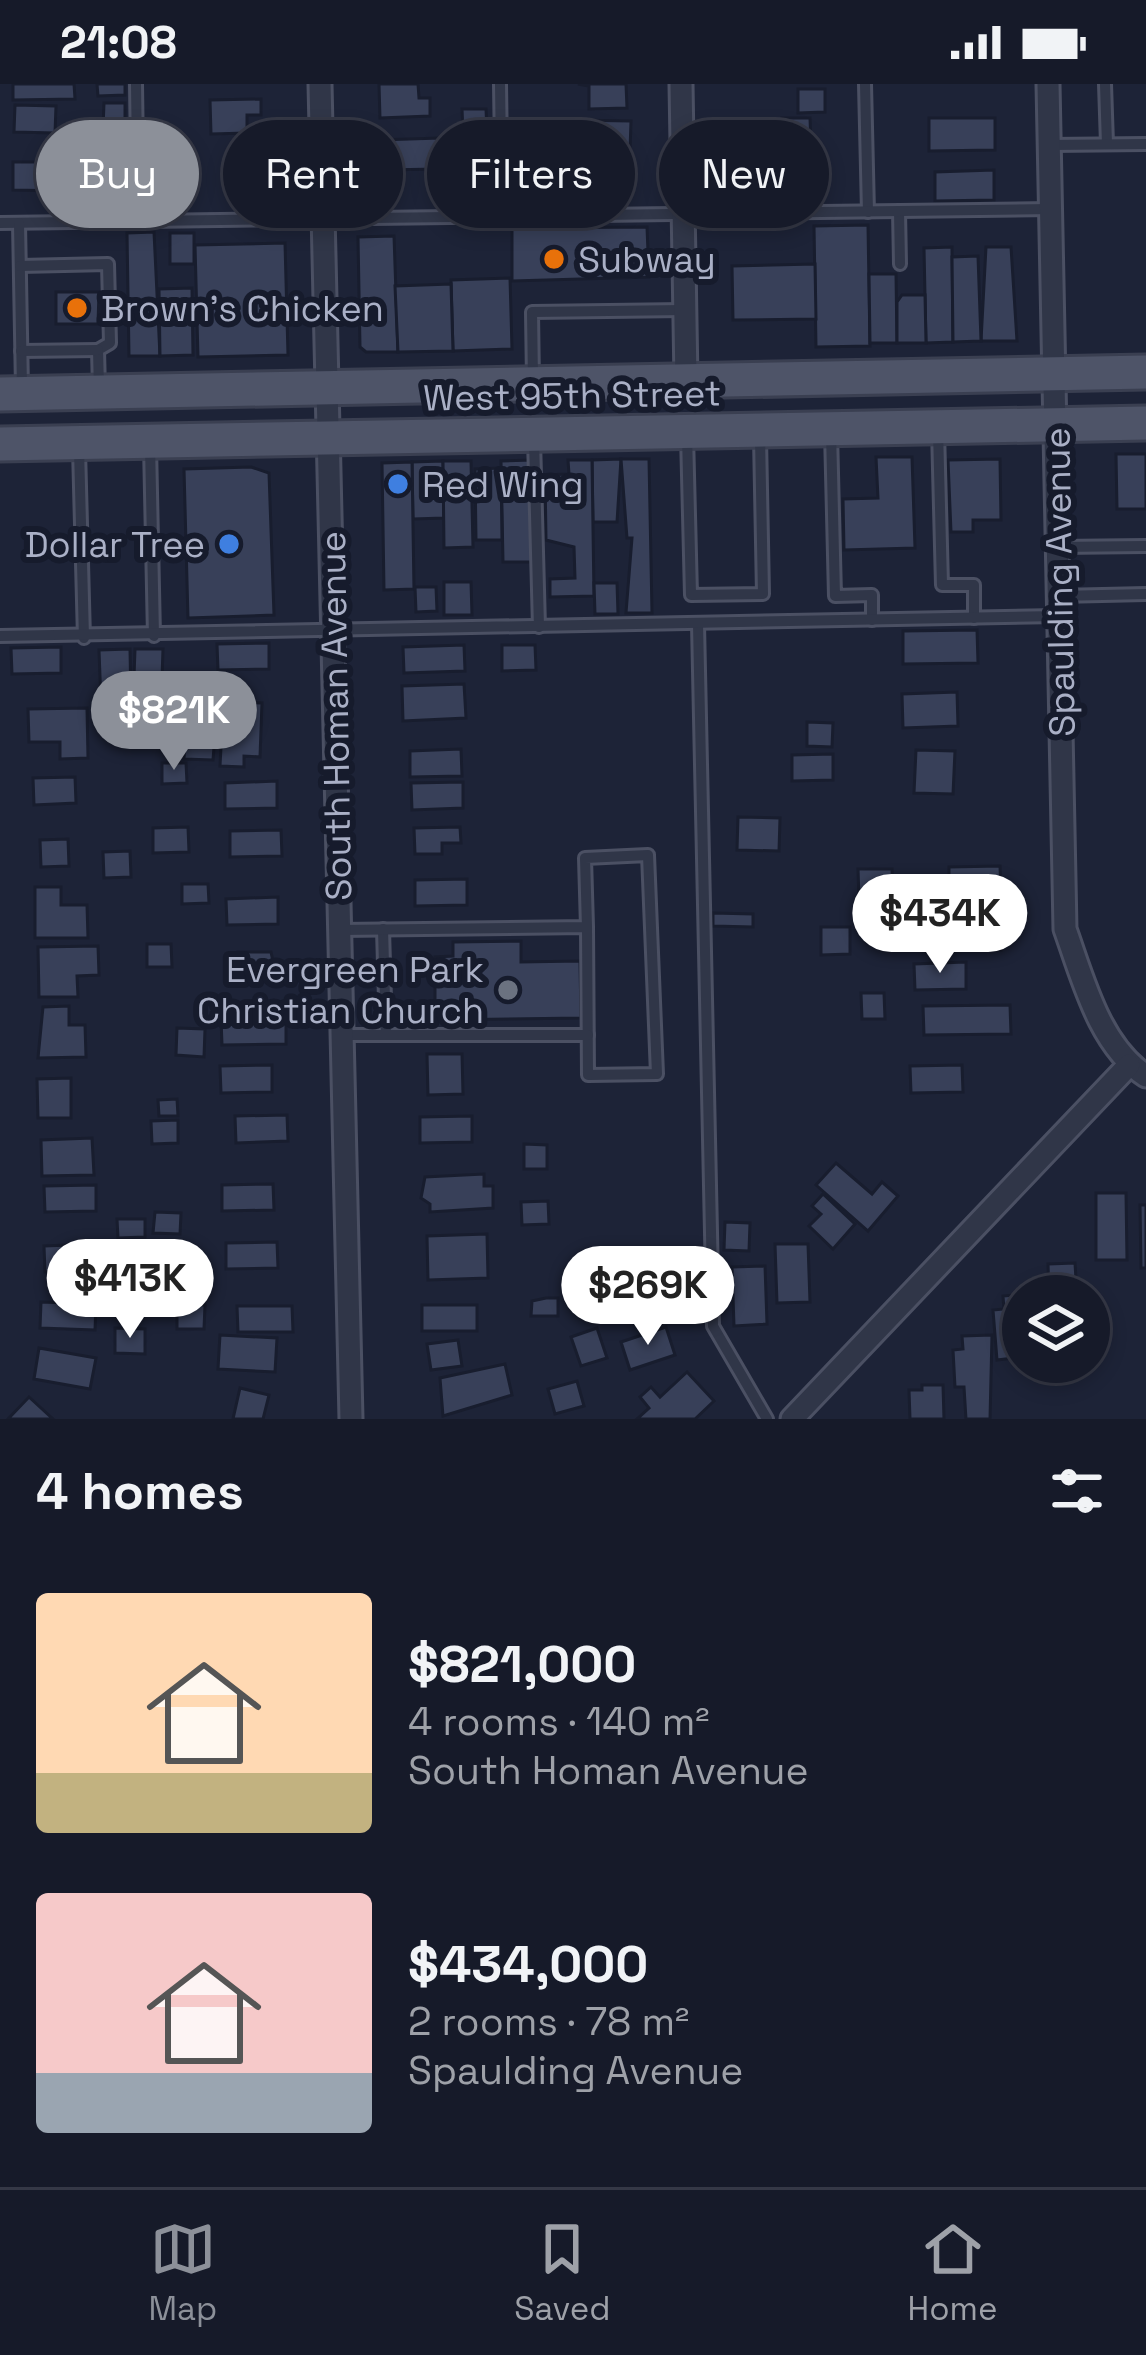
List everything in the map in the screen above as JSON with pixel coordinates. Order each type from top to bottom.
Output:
[{"type":"main road","name":"West 95th Street","points":[[11,394],[1146,372]]},
{"type":"main road","name":"West 95th Street","points":[[0,444],[1146,422]]},
{"type":"street","name":"South Homan Avenue","points":[[320,84],[321,120]]},
{"type":"street","points":[[681,84],[682,120]]},
{"type":"street","name":"Spaulding Avenue","points":[[1048,84],[1065,929],[1092,1005],[1138,1071]]},
{"type":"street","name":"South Homan Avenue","points":[[323,228],[351,1419]]},
{"type":"street","points":[[683,228],[686,381]]},
{"type":"street","points":[[792,1419],[1138,1071]]},
{"type":"lane","points":[[136,84],[137,120]]},
{"type":"lane","points":[[500,84],[501,120]]},
{"type":"lane","points":[[865,84],[868,212]]},
{"type":"lane","points":[[1105,84],[1107,144]]},
{"type":"lane","points":[[1050,145],[1146,144]]},
{"type":"lane","points":[[829,212],[1051,209]]},
{"type":"lane","points":[[898,212],[899,265]]},
{"type":"lane","points":[[0,223],[36,223]]},
{"type":"lane","points":[[11,394],[21,351],[19,223]]},
{"type":"lane","points":[[20,266],[108,265],[110,343],[98,350],[21,351]]},
{"type":"lane","points":[[533,384],[532,312],[685,310]]},
{"type":"lane","points":[[98,350],[99,392]]},
{"type":"lane","points":[[938,427],[942,586],[974,585],[974,618]]},
{"type":"lane","points":[[831,429],[835,596],[872,596],[872,620]]},
{"type":"lane","points":[[691,596],[763,594],[760,430]]},
{"type":"lane","points":[[687,432],[713,1327],[767,1419]]},
{"type":"lane","points":[[534,434],[539,627]]},
{"type":"lane","points":[[150,442],[154,636]]},
{"type":"lane","points":[[79,443],[83,638]]},
{"type":"lane","points":[[1058,547],[1146,546]]},
{"type":"lane","points":[[0,636],[974,618],[1146,594]]},
{"type":"lane","points":[[648,855],[657,1074],[589,1075],[587,927],[586,858],[648,855]]},
{"type":"lane","points":[[340,930],[587,927]]},
{"type":"lane","points":[[383,929],[386,1035]]},
{"type":"lane","points":[[342,1035],[588,1034]]},
{"type":"building","points":[[13,84],[74,84],[75,99],[13,100]]},
{"type":"building","points":[[97,84],[125,84],[125,95],[98,96]]},
{"type":"building","points":[[379,84],[418,84],[419,98],[430,98],[430,116],[380,118]]},
{"type":"building","points":[[578,84],[626,84],[627,108],[589,109],[589,86]]},
{"type":"building","points":[[798,89],[825,89],[825,112],[798,113]]},
{"type":"building","points":[[261,99],[261,115],[223,120],[223,134],[211,134],[210,100]]},
{"type":"building","points":[[104,103],[125,103],[125,120],[103,120]]},
{"type":"building","points":[[15,105],[56,106],[55,120],[36,120],[36,133],[14,132]]},
{"type":"building","points":[[462,109],[486,109],[486,120],[462,120]]},
{"type":"building","points":[[929,118],[995,118],[995,150],[929,151]]},
{"type":"building","points":[[427,138],[427,169],[403,170],[403,139]]},
{"type":"building","points":[[13,162],[36,162],[36,190],[13,190]]},
{"type":"building","points":[[994,170],[994,200],[935,201],[935,172]]},
{"type":"building","points":[[868,225],[870,346],[816,347],[814,228]]},
{"type":"building","points":[[647,227],[649,277],[512,281],[512,228]]},
{"type":"building","points":[[154,232],[160,356],[129,356],[127,233]]},
{"type":"building","points":[[170,233],[194,233],[194,264],[170,264]]},
{"type":"building","points":[[394,236],[398,352],[366,352],[360,347],[358,237]]},
{"type":"building","points":[[285,243],[288,355],[198,357],[195,245]]},
{"type":"building","points":[[952,247],[953,342],[926,343],[924,248]]},
{"type":"building","points":[[986,247],[1011,247],[1017,341],[981,341]]},
{"type":"building","points":[[978,256],[981,341],[953,342],[952,257]]},
{"type":"building","points":[[815,264],[816,319],[733,320],[732,266]]},
{"type":"building","points":[[869,274],[896,274],[897,343],[870,343]]},
{"type":"building","points":[[510,278],[512,349],[453,351],[451,280]]},
{"type":"building","points":[[451,284],[453,351],[398,352],[395,286]]},
{"type":"building","points":[[192,288],[193,355],[160,356],[159,289]]},
{"type":"building","name":"Brown's Chicken","points":[[56,292],[99,292],[98,324],[56,324]]},
{"type":"building","points":[[902,295],[925,295],[926,343],[897,343],[897,302]]},
{"type":"building","points":[[1116,454],[1146,454],[1146,509],[1117,509]]},
{"type":"building","points":[[876,457],[912,457],[915,548],[844,550],[843,499],[878,498]]},
{"type":"building","points":[[621,459],[617,522],[593,522],[592,460]]},
{"type":"building","points":[[621,459],[649,459],[652,613],[626,613],[632,538],[627,538]]},
{"type":"building","points":[[1000,459],[1001,520],[973,520],[973,532],[951,532],[948,460]]},
{"type":"building","points":[[532,460],[534,562],[503,562],[501,461]]},
{"type":"building","points":[[568,460],[592,460],[594,596],[550,597],[550,579],[575,578],[574,547],[546,540],[545,475],[569,474]]},
{"type":"building","points":[[443,461],[444,518],[413,519],[412,462]]},
{"type":"building","points":[[443,461],[471,461],[473,547],[444,548]]},
{"type":"building","points":[[412,462],[414,589],[384,590],[382,463]]},
{"type":"building","name":"Dollar Tree","points":[[251,467],[269,473],[274,615],[188,618],[184,469]]},
{"type":"building","points":[[501,468],[502,540],[476,540],[475,469]]},
{"type":"building","points":[[444,582],[471,582],[472,615],[444,615]]},
{"type":"building","points":[[594,583],[617,583],[618,614],[595,614]]},
{"type":"building","points":[[415,587],[436,587],[437,611],[416,612]]},
{"type":"building","points":[[977,630],[978,663],[903,664],[903,631]]},
{"type":"building","points":[[269,643],[269,669],[218,670],[217,644]]},
{"type":"building","points":[[464,645],[465,671],[404,673],[403,647]]},
{"type":"building","points":[[502,645],[535,645],[536,670],[502,671]]},
{"type":"building","points":[[61,647],[61,673],[12,674],[11,648]]},
{"type":"building","points":[[130,649],[131,702],[101,703],[99,650]]},
{"type":"building","points":[[135,649],[163,649],[162,678],[134,677]]},
{"type":"building","points":[[464,684],[466,718],[403,721],[402,686]]},
{"type":"building","points":[[957,692],[958,726],[903,728],[902,694]]},
{"type":"building","points":[[215,701],[262,703],[260,757],[244,756],[244,767],[220,766],[221,747],[214,747],[213,760],[184,759],[185,737],[214,739]]},
{"type":"building","points":[[87,708],[88,758],[60,759],[60,742],[29,742],[28,709]]},
{"type":"building","points":[[807,722],[833,723],[832,747],[807,746]]},
{"type":"building","points":[[461,749],[462,776],[410,777],[410,751]]},
{"type":"building","points":[[916,750],[955,751],[953,794],[914,793]]},
{"type":"building","points":[[833,754],[833,780],[792,781],[792,755]]},
{"type":"building","points":[[162,763],[186,763],[187,783],[162,784]]},
{"type":"building","points":[[75,777],[76,803],[34,805],[33,778]]},
{"type":"building","points":[[277,781],[277,808],[225,809],[225,783]]},
{"type":"building","points":[[463,782],[463,808],[412,810],[411,783]]},
{"type":"building","points":[[738,817],[780,818],[779,851],[737,850]]},
{"type":"building","points":[[188,827],[189,852],[153,853],[153,828]]},
{"type":"building","points":[[460,827],[461,843],[442,843],[442,854],[415,854],[414,828]]},
{"type":"building","points":[[281,830],[282,856],[230,857],[230,831]]},
{"type":"building","points":[[68,839],[69,866],[41,867],[40,840]]},
{"type":"building","points":[[130,851],[131,877],[104,878],[103,852]]},
{"type":"building","points":[[1000,866],[1001,892],[949,893],[949,867]]},
{"type":"building","points":[[858,869],[892,869],[893,898],[859,899]]},
{"type":"building","points":[[467,879],[467,905],[415,906],[415,880]]},
{"type":"building","points":[[182,884],[208,884],[209,903],[182,904]]},
{"type":"building","points":[[35,887],[61,887],[61,905],[87,905],[88,938],[35,938]]},
{"type":"building","points":[[278,897],[278,924],[227,925],[226,899]]},
{"type":"building","points":[[713,913],[753,914],[753,927],[713,926]]},
{"type":"building","points":[[1001,923],[1001,950],[950,950],[949,924]]},
{"type":"building","points":[[821,927],[850,927],[850,954],[821,955]]},
{"type":"building","name":"Evergreen Park Christian Church","points":[[521,941],[521,962],[580,961],[581,1018],[435,1020],[435,957],[453,956],[453,942]]},
{"type":"building","points":[[147,944],[171,944],[172,967],[147,967]]},
{"type":"building","points":[[98,946],[99,975],[77,976],[78,997],[39,997],[38,947]]},
{"type":"building","points":[[238,952],[271,952],[277,980],[239,981]]},
{"type":"building","points":[[966,962],[966,989],[915,990],[914,964]]},
{"type":"building","points":[[861,993],[884,993],[885,1019],[862,1019]]},
{"type":"building","points":[[232,1005],[279,1011],[279,1017],[286,1017],[286,1044],[222,1045],[221,1018],[232,1012]]},
{"type":"building","points":[[1010,1005],[1011,1034],[924,1035],[923,1006]]},
{"type":"building","points":[[69,1006],[69,1025],[85,1025],[86,1057],[38,1058],[43,1007]]},
{"type":"building","points":[[177,1028],[205,1029],[204,1057],[176,1055]]},
{"type":"building","points":[[427,1054],[462,1054],[463,1094],[428,1095]]},
{"type":"building","points":[[272,1065],[272,1092],[221,1093],[220,1066]]},
{"type":"building","points":[[962,1065],[963,1092],[911,1093],[910,1066]]},
{"type":"building","points":[[71,1078],[71,1118],[38,1118],[37,1079]]},
{"type":"building","points":[[177,1099],[178,1116],[159,1116],[158,1100]]},
{"type":"building","points":[[287,1115],[288,1141],[236,1143],[235,1116]]},
{"type":"building","points":[[472,1116],[472,1142],[420,1143],[420,1117]]},
{"type":"building","points":[[178,1120],[178,1143],[152,1144],[151,1121]]},
{"type":"building","points":[[92,1138],[94,1175],[42,1176],[41,1140]]},
{"type":"building","points":[[524,1144],[547,1145],[547,1169],[524,1169]]},
{"type":"building","points":[[836,1163],[872,1194],[882,1182],[898,1196],[868,1231],[816,1185]]},
{"type":"building","points":[[484,1174],[484,1186],[493,1186],[493,1208],[430,1212],[430,1204],[421,1198],[425,1177]]},
{"type":"building","points":[[273,1184],[274,1210],[222,1211],[222,1185]]},
{"type":"building","points":[[96,1185],[96,1211],[45,1212],[44,1186]]},
{"type":"building","points":[[1096,1193],[1126,1193],[1127,1260],[1096,1260]]},
{"type":"building","points":[[823,1194],[855,1224],[833,1249],[809,1226],[821,1214],[812,1206]]},
{"type":"building","points":[[548,1201],[549,1224],[522,1225],[521,1202]]},
{"type":"building","points":[[1140,1205],[1146,1205],[1146,1268],[1141,1268]]},
{"type":"building","points":[[155,1212],[181,1213],[180,1234],[153,1233]]},
{"type":"building","points":[[117,1219],[145,1219],[145,1237],[118,1238]]},
{"type":"building","points":[[725,1222],[750,1223],[749,1251],[724,1250]]},
{"type":"building","points":[[487,1234],[488,1278],[428,1280],[427,1236]]},
{"type":"building","points":[[277,1242],[278,1268],[226,1269],[226,1243]]},
{"type":"building","points":[[96,1244],[97,1271],[45,1272],[44,1246]]},
{"type":"building","points":[[775,1244],[808,1244],[810,1302],[777,1303]]},
{"type":"building","points":[[1075,1263],[1076,1275],[1048,1275],[1048,1264]]},
{"type":"building","points":[[765,1266],[767,1324],[734,1326],[732,1267]]},
{"type":"building","points":[[157,1270],[179,1271],[179,1296],[156,1295]]},
{"type":"building","points":[[121,1275],[145,1276],[144,1293],[121,1292]]},
{"type":"building","points":[[558,1298],[558,1316],[531,1316],[532,1301]]},
{"type":"building","points":[[41,1302],[96,1304],[95,1330],[40,1328]]},
{"type":"building","points":[[177,1304],[205,1305],[204,1329],[177,1329]]},
{"type":"building","points":[[422,1305],[477,1305],[477,1331],[422,1331]]},
{"type":"building","points":[[237,1306],[292,1306],[293,1332],[238,1332]]},
{"type":"building","points":[[1002,1309],[1002,1359],[997,1360],[993,1310]]},
{"type":"building","points":[[666,1327],[675,1355],[630,1370],[621,1342]]},
{"type":"building","points":[[115,1328],[145,1329],[145,1354],[115,1353]]},
{"type":"building","points":[[597,1328],[607,1358],[581,1366],[571,1337]]},
{"type":"building","points":[[220,1335],[277,1338],[275,1372],[218,1369]]},
{"type":"building","points":[[992,1335],[990,1419],[966,1419],[964,1387],[955,1387],[953,1350],[963,1349],[962,1336]]},
{"type":"building","points":[[458,1340],[462,1366],[431,1370],[427,1344]]},
{"type":"building","points":[[39,1348],[96,1358],[90,1389],[34,1379]]},
{"type":"building","points":[[505,1364],[512,1395],[443,1416],[440,1378]]},
{"type":"building","points":[[687,1372],[714,1401],[695,1419],[637,1419],[649,1408],[640,1397],[651,1387],[660,1397]]},
{"type":"building","points":[[577,1381],[584,1406],[555,1414],[548,1389]]},
{"type":"building","points":[[922,1385],[943,1385],[944,1419],[910,1419],[909,1390],[922,1390]]},
{"type":"building","points":[[240,1388],[269,1395],[263,1419],[233,1419]]},
{"type":"building","points":[[29,1397],[53,1419],[8,1419]]},
{"type":"place","name":"Subway","points":[[554,259]]},
{"type":"place","name":"Brown's Chicken","points":[[77,308]]},
{"type":"place","name":"Red Wing","points":[[398,484]]},
{"type":"place","name":"Dollar Tree","points":[[229,544]]},
{"type":"place","name":"Evergreen Park Christian Church","points":[[508,990]]}]
